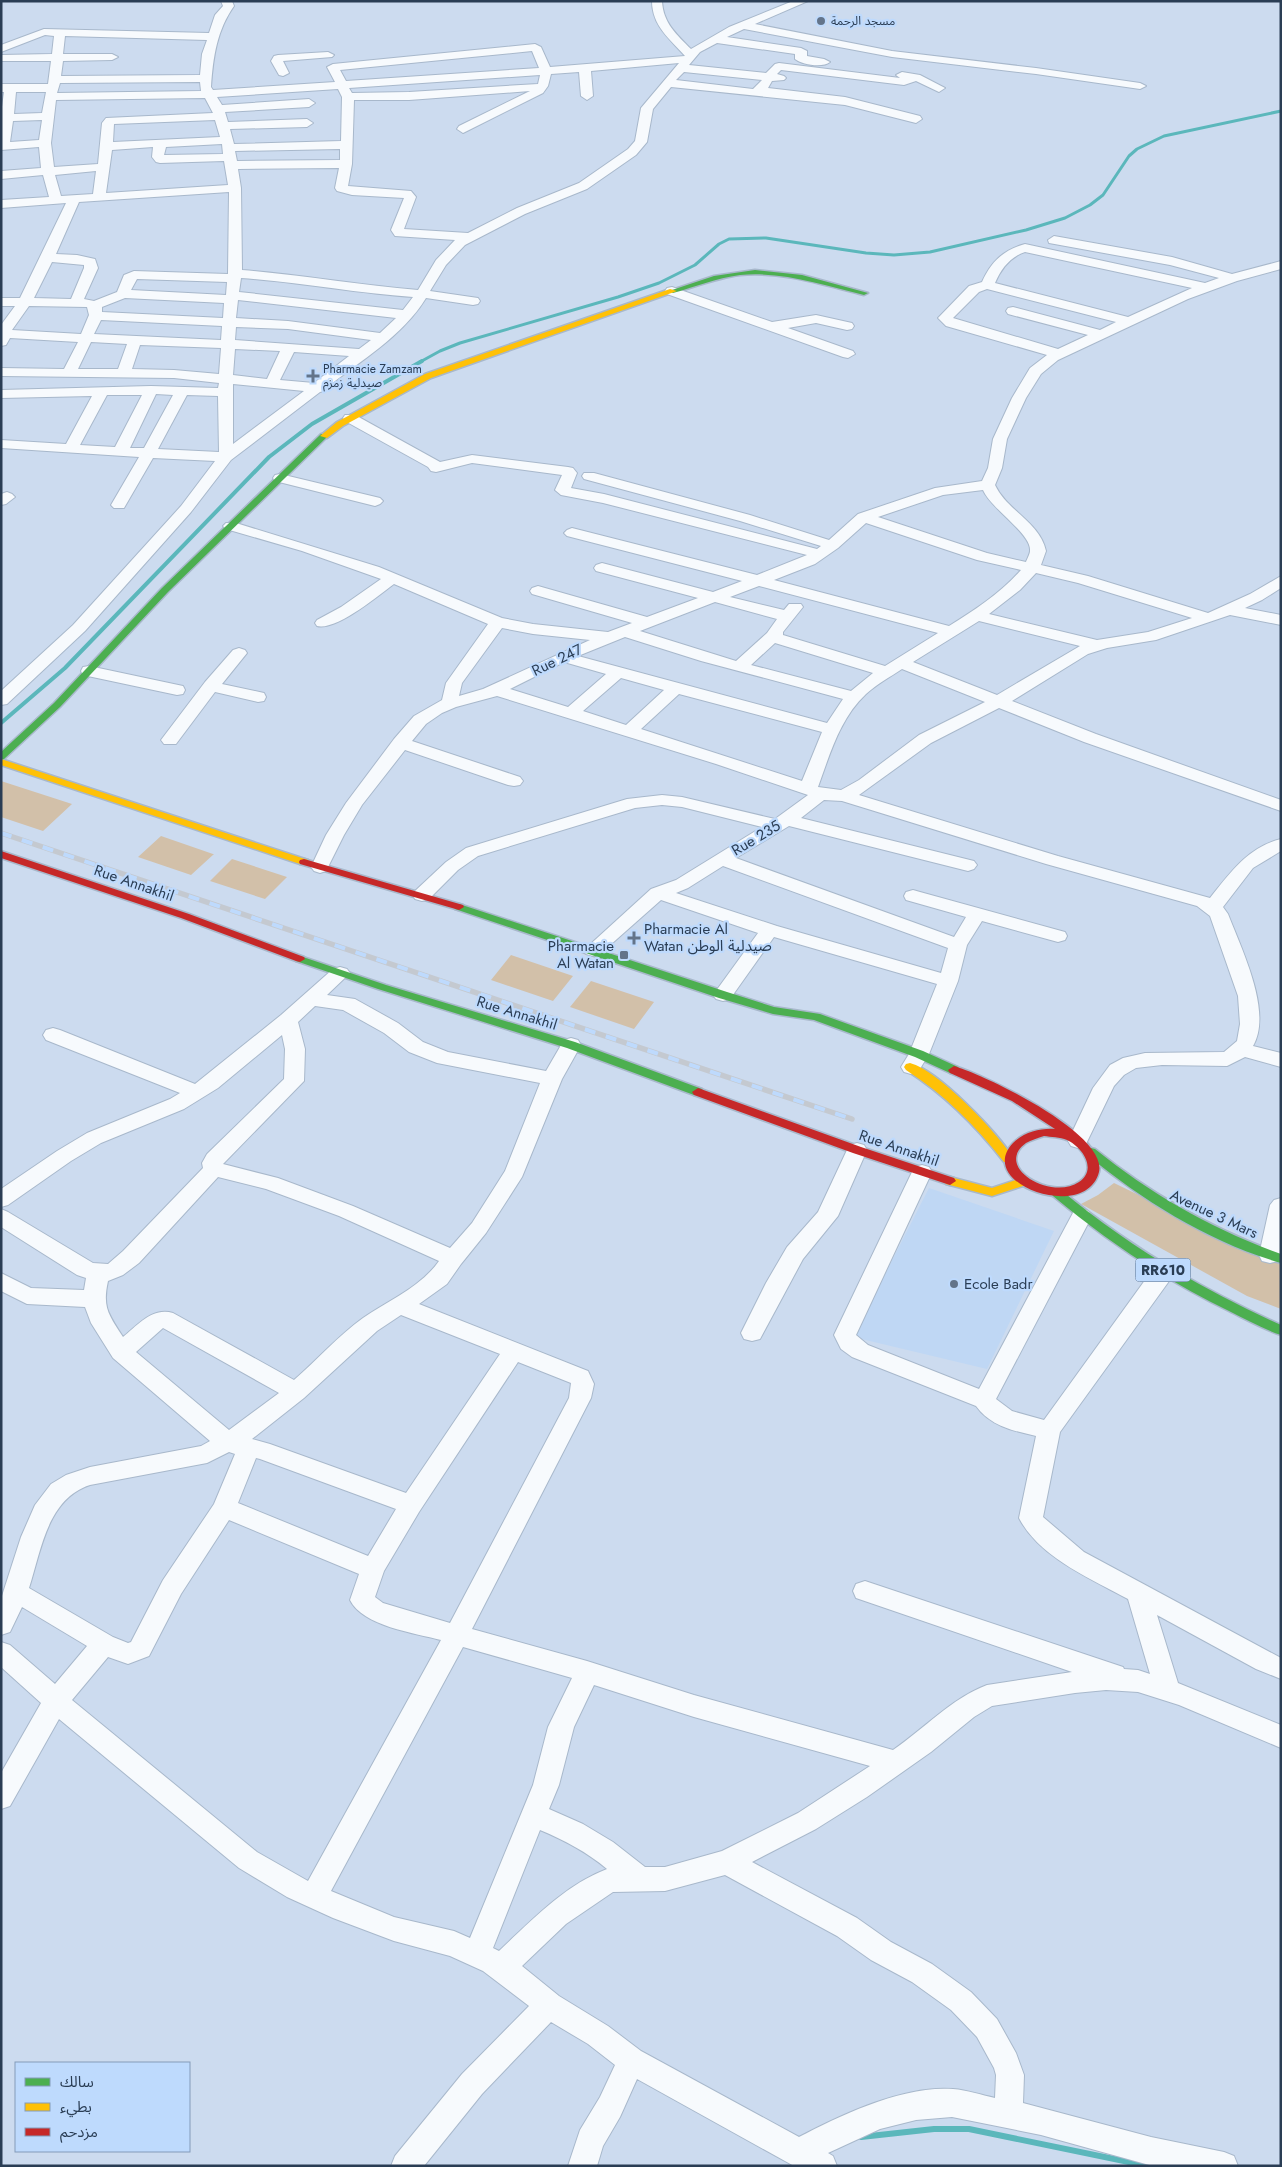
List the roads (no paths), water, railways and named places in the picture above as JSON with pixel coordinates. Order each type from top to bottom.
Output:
[{"type":"street","points":[[226,1],[229,6],[221,15],[208,54],[205,87],[220,117],[235,188],[235,276],[228,344],[226,458]]},
{"type":"street","points":[[657,1],[657,13],[663,26],[687,60]]},
{"type":"street","points":[[4,695],[79,628],[186,509],[226,458],[319,388],[383,337],[407,315],[422,294],[434,272],[453,248],[468,237],[539,203],[583,186],[632,152],[641,142],[647,108],[687,60],[715,38],[803,1]]},
{"type":"street","points":[[743,25],[892,54],[1036,71],[1140,86]]},
{"type":"street","points":[[1,49],[35,34],[60,32],[215,37]]},
{"type":"street","points":[[56,200],[48,172],[45,143],[60,32]]},
{"type":"street","points":[[715,38],[801,52],[801,58],[940,88]]},
{"type":"street","points":[[97,57],[100,44]]},
{"type":"street","points":[[333,67],[532,46],[537,50],[547,81]]},
{"type":"street","points":[[283,73],[277,61],[278,58],[356,54]]},
{"type":"street","points":[[328,55],[348,98],[345,145],[346,164],[340,188],[342,190],[404,194],[409,196],[396,230],[398,232],[468,237]]},
{"type":"street","points":[[1,58],[112,57]]},
{"type":"street","points":[[348,98],[409,96],[547,81],[585,68],[687,60],[769,77]]},
{"type":"street","points":[[760,91],[779,66],[910,80]]},
{"type":"street","points":[[585,68],[582,82],[587,96]]},
{"type":"street","points":[[53,88],[206,78]]},
{"type":"street","points":[[45,143],[2,146],[5,88],[208,94],[412,80],[547,81]]},
{"type":"street","points":[[409,96],[412,80]]},
{"type":"street","points":[[845,100],[910,80]]},
{"type":"street","points":[[463,129],[539,91],[547,81]]},
{"type":"street","points":[[668,83],[754,93],[760,91],[845,100],[916,119]]},
{"type":"street","points":[[220,117],[309,103]]},
{"type":"street","points":[[4,124],[49,116]]},
{"type":"street","points":[[99,197],[107,146],[108,123],[112,121],[220,117],[307,124]]},
{"type":"street","points":[[107,146],[115,144],[160,143],[229,153],[346,164]]},
{"type":"street","points":[[160,143],[158,158],[160,159],[345,145]]},
{"type":"street","points":[[1,175],[104,167]]},
{"type":"street","points":[[1,204],[235,188]]},
{"type":"street","points":[[75,198],[48,258],[25,302],[7,317],[4,338],[86,338],[185,342],[362,353]]},
{"type":"street","points":[[986,285],[1004,257],[1035,242],[1054,240],[1172,261],[1232,278]]},
{"type":"street","points":[[1022,249],[1032,249],[1067,256],[1204,288]]},
{"type":"street","points":[[48,258],[77,259],[90,262],[91,268],[76,302]]},
{"type":"street","points":[[1128,321],[986,285],[974,289],[945,318],[951,323],[1053,352],[1100,334],[1204,288],[1280,265]]},
{"type":"street","points":[[1,757],[57,705],[165,590],[315,443],[350,418],[428,376],[672,290],[723,276],[768,272],[796,276],[864,294]]},
{"type":"street","points":[[123,294],[129,278],[134,274],[235,276],[293,278],[371,290],[473,301]]},
{"type":"street","points":[[672,290],[848,354]]},
{"type":"street","points":[[69,373],[81,351],[96,310],[123,294],[232,297],[407,315]]},
{"type":"street","points":[[989,334],[1030,295]]},
{"type":"street","points":[[1,302],[76,302],[96,310],[288,325],[383,337]]},
{"type":"street","points":[[1013,311],[1100,334]]},
{"type":"street","points":[[772,326],[816,319],[846,326]]},
{"type":"street","points":[[814,792],[834,730],[844,710],[854,697],[885,671],[952,632],[996,603],[1030,569],[1038,550],[1034,541],[1025,527],[994,499],[988,485],[995,468],[1000,439],[1027,384],[1035,371],[1053,352],[1069,326]]},
{"type":"street","points":[[124,373],[135,340]]},
{"type":"street","points":[[174,374],[185,342]]},
{"type":"street","points":[[272,383],[289,347]]},
{"type":"street","points":[[1,372],[174,374],[226,385]]},
{"type":"street","points":[[1,394],[182,390],[226,385],[272,383],[319,388]]},
{"type":"street","points":[[120,452],[151,390]]},
{"type":"street","points":[[119,505],[168,419],[182,390]]},
{"type":"street","points":[[70,449],[79,437],[102,391]]},
{"type":"street","points":[[350,418],[431,462],[436,468],[472,459],[568,471],[570,473],[563,490],[566,492],[827,550]]},
{"type":"street","points":[[1,444],[226,458]]},
{"type":"street","points":[[590,476],[745,518],[827,550]]},
{"type":"street","points":[[280,478],[375,501]]},
{"type":"street","points":[[859,521],[952,488],[988,485]]},
{"type":"street","points":[[859,521],[1030,569],[1082,579],[1209,618]]},
{"type":"street","name":"Rue 247","points":[[320,866],[335,835],[355,802],[420,720],[436,709],[496,690],[563,657],[715,596],[758,581],[827,550],[859,521]]},
{"type":"street","points":[[231,526],[307,548],[498,622],[561,633],[619,634],[854,697]]},
{"type":"street","points":[[572,533],[670,556],[807,595],[952,632]]},
{"type":"street","points":[[602,568],[786,616]]},
{"type":"street","points":[[323,623],[347,610],[391,579]]},
{"type":"street","points":[[844,796],[865,784],[925,739],[1000,701],[1074,655],[1097,645],[1150,637],[1209,618],[1256,597],[1281,581]]},
{"type":"street","points":[[538,591],[649,623]]},
{"type":"street","points":[[739,667],[774,634],[786,616],[807,595]]},
{"type":"street","points":[[1230,610],[1281,620]]},
{"type":"street","points":[[978,616],[1037,632],[1097,645]]},
{"type":"street","points":[[450,703],[454,683],[498,622]]},
{"type":"street","points":[[774,634],[775,638],[780,641],[885,671]]},
{"type":"street","points":[[170,740],[239,653]]},
{"type":"street","points":[[563,657],[834,730]]},
{"type":"street","points":[[900,662],[1116,747],[1281,806]]},
{"type":"street","points":[[89,671],[176,690]]},
{"type":"street","points":[[571,713],[618,671]]},
{"type":"street","points":[[211,686],[258,697]]},
{"type":"street","points":[[629,732],[676,688]]},
{"type":"street","points":[[496,690],[722,760],[814,792],[844,796],[1052,860],[1204,902],[1213,907],[1221,917],[1249,1002],[1250,1032],[1242,1050],[1236,1056],[1227,1059],[1161,1058],[1141,1060],[1128,1064],[1107,1080],[1080,1143],[1058,1133],[1043,1132],[1018,1140],[1011,1149],[1008,1159]]},
{"type":"street","points":[[400,743],[514,781]]},
{"type":"street","points":[[1,762],[320,866],[422,895],[593,950],[723,995],[773,1010],[816,1017],[909,1060],[935,1080],[985,1129],[1008,1159],[1016,1176],[1022,1182]]},
{"type":"street","name":"Rue 235","points":[[593,950],[658,893],[682,884],[720,859],[782,823],[814,792]]},
{"type":"street","points":[[422,895],[452,866],[472,852],[633,803],[662,800],[682,802],[782,823],[968,865]]},
{"type":"street","points":[[1213,907],[1247,864],[1281,844]]},
{"type":"street","name":"Rue Annakhil","points":[[1,854],[185,916],[340,973],[571,1045],[857,1150],[980,1191],[1002,1190],[1022,1182]]},
{"type":"street","points":[[720,859],[958,945]]},
{"type":"street","points":[[658,893],[770,930],[948,981]]},
{"type":"street","points":[[913,896],[1058,936]]},
{"type":"street","points":[[909,1060],[948,981],[958,945],[977,914]]},
{"type":"street","points":[[723,995],[770,930]]},
{"type":"street","points":[[1,1200],[64,1156],[99,1135],[177,1104],[196,1092],[224,1073],[288,1020],[340,973]]},
{"type":"street","points":[[310,999],[348,1004],[369,1015],[416,1047],[444,1058],[552,1079]]},
{"type":"street","points":[[773,1010],[796,1024]]},
{"type":"street","points":[[214,1169],[212,1163],[214,1159],[294,1081],[295,1049],[288,1020]]},
{"type":"street","points":[[53,1035],[196,1092]]},
{"type":"street","points":[[1,1625],[16,1592],[32,1539],[52,1498],[60,1490],[76,1480],[90,1476],[194,1457],[238,1446],[369,1325],[400,1306],[439,1278],[453,1258],[479,1228],[515,1172],[552,1079],[571,1045]]},
{"type":"street","points":[[1242,1050],[1281,1060]]},
{"type":"street","name":"Avenue 3 Mars","points":[[909,1060],[1013,1096],[1058,1124],[1121,1179],[1181,1218],[1275,1257]]},
{"type":"street","name":"RR610","points":[[1022,1182],[1038,1190],[1056,1193],[1073,1190],[1087,1183],[1095,1168],[1080,1143]]},
{"type":"street","points":[[752,1333],[777,1283],[795,1254],[827,1216],[857,1150]]},
{"type":"street","points":[[214,1169],[271,1183],[346,1211],[453,1258]]},
{"type":"street","points":[[1,1217],[85,1269],[98,1274],[108,1274],[122,1265],[214,1169]]},
{"type":"street","points":[[922,1172],[845,1335],[849,1343],[860,1351],[984,1400],[988,1408],[999,1415],[1049,1430]]},
{"type":"street","name":"RR610","points":[[1056,1193],[1081,1216],[1164,1271],[1215,1301],[1281,1330]]},
{"type":"street","points":[[1275,1257],[1281,1205]]},
{"type":"street","points":[[984,1400],[1081,1216]]},
{"type":"street","points":[[1164,1271],[1049,1430],[1032,1518],[1037,1528],[1076,1559],[1139,1595],[1281,1668]]},
{"type":"street","points":[[98,1274],[93,1299],[99,1317],[121,1352],[238,1446],[270,1453],[325,1475],[411,1505]]},
{"type":"street","points":[[1,1281],[27,1296],[93,1299]]},
{"type":"street","points":[[314,1896],[457,1634],[580,1398],[583,1384],[580,1377],[400,1306]]},
{"type":"street","points":[[121,1352],[158,1320],[165,1319],[296,1392]]},
{"type":"street","points":[[513,1352],[411,1505],[373,1569],[362,1600],[372,1610],[587,1672],[704,1709],[897,1762]]},
{"type":"street","points":[[16,1592],[104,1644],[128,1654],[140,1649],[172,1587],[224,1508],[238,1446]]},
{"type":"street","points":[[224,1508],[373,1569]]},
{"type":"street","points":[[865,1591],[1064,1660],[1167,1689],[1281,1737]]},
{"type":"street","points":[[1139,1595],[1167,1689]]},
{"type":"street","points":[[1,1798],[56,1701],[104,1644]]},
{"type":"street","points":[[1,1652],[56,1701],[248,1860],[314,1896],[394,1929],[454,1944],[477,1954],[514,1976],[549,2005],[598,2034],[631,2061],[811,2159],[840,2131],[880,2115],[916,2106],[952,2103],[1041,2121],[1151,2151],[1224,2166]]},
{"type":"street","points":[[477,1954],[507,1876],[546,1786],[551,1760],[561,1727],[587,1672]]},
{"type":"street","points":[[501,1968],[556,1914],[595,1888],[610,1880],[665,1879],[727,1862],[807,1821],[897,1762],[965,1709],[987,1696],[1075,1682],[1106,1679],[1138,1681]]},
{"type":"street","points":[[534,1815],[574,1832],[604,1850],[641,1880]]},
{"type":"street","points":[[727,1862],[847,1927],[881,1951],[922,1973],[961,2001],[988,2028],[1006,2062],[1010,2075],[1008,2114]]},
{"type":"street","points":[[405,2166],[472,2084],[549,2005]]},
{"type":"street","points":[[582,2166],[590,2140],[610,2107],[631,2061]]},
{"type":"waterway","points":[[420,362],[460,343],[618,297],[659,283],[695,265],[719,244],[729,239],[766,238],[866,253],[894,255],[930,252],[1026,230],[1065,218],[1090,205],[1103,195],[1129,156],[1137,149],[1164,136],[1281,111]]},
{"type":"waterway","points":[[1,723],[65,668],[269,457],[312,424],[422,361]]},
{"type":"waterway","points":[[861,2137],[934,2129],[969,2129],[1148,2166]]},
{"type":"railway","points":[[1,833],[852,1119]]},
{"type":"place","name":"مسجد الرحمة","points":[[821,21]]},
{"type":"place","name":"Pharmacie Zamzam صيدلية زمزم","points":[[313,376]]},
{"type":"place","name":"Pharmacie Al Watan صيدلية الوطن","points":[[634,938]]},
{"type":"place","name":"Pharmacie Al Watan","points":[[624,955]]},
{"type":"place","name":"Ecole Badr","points":[[954,1284]]}]
